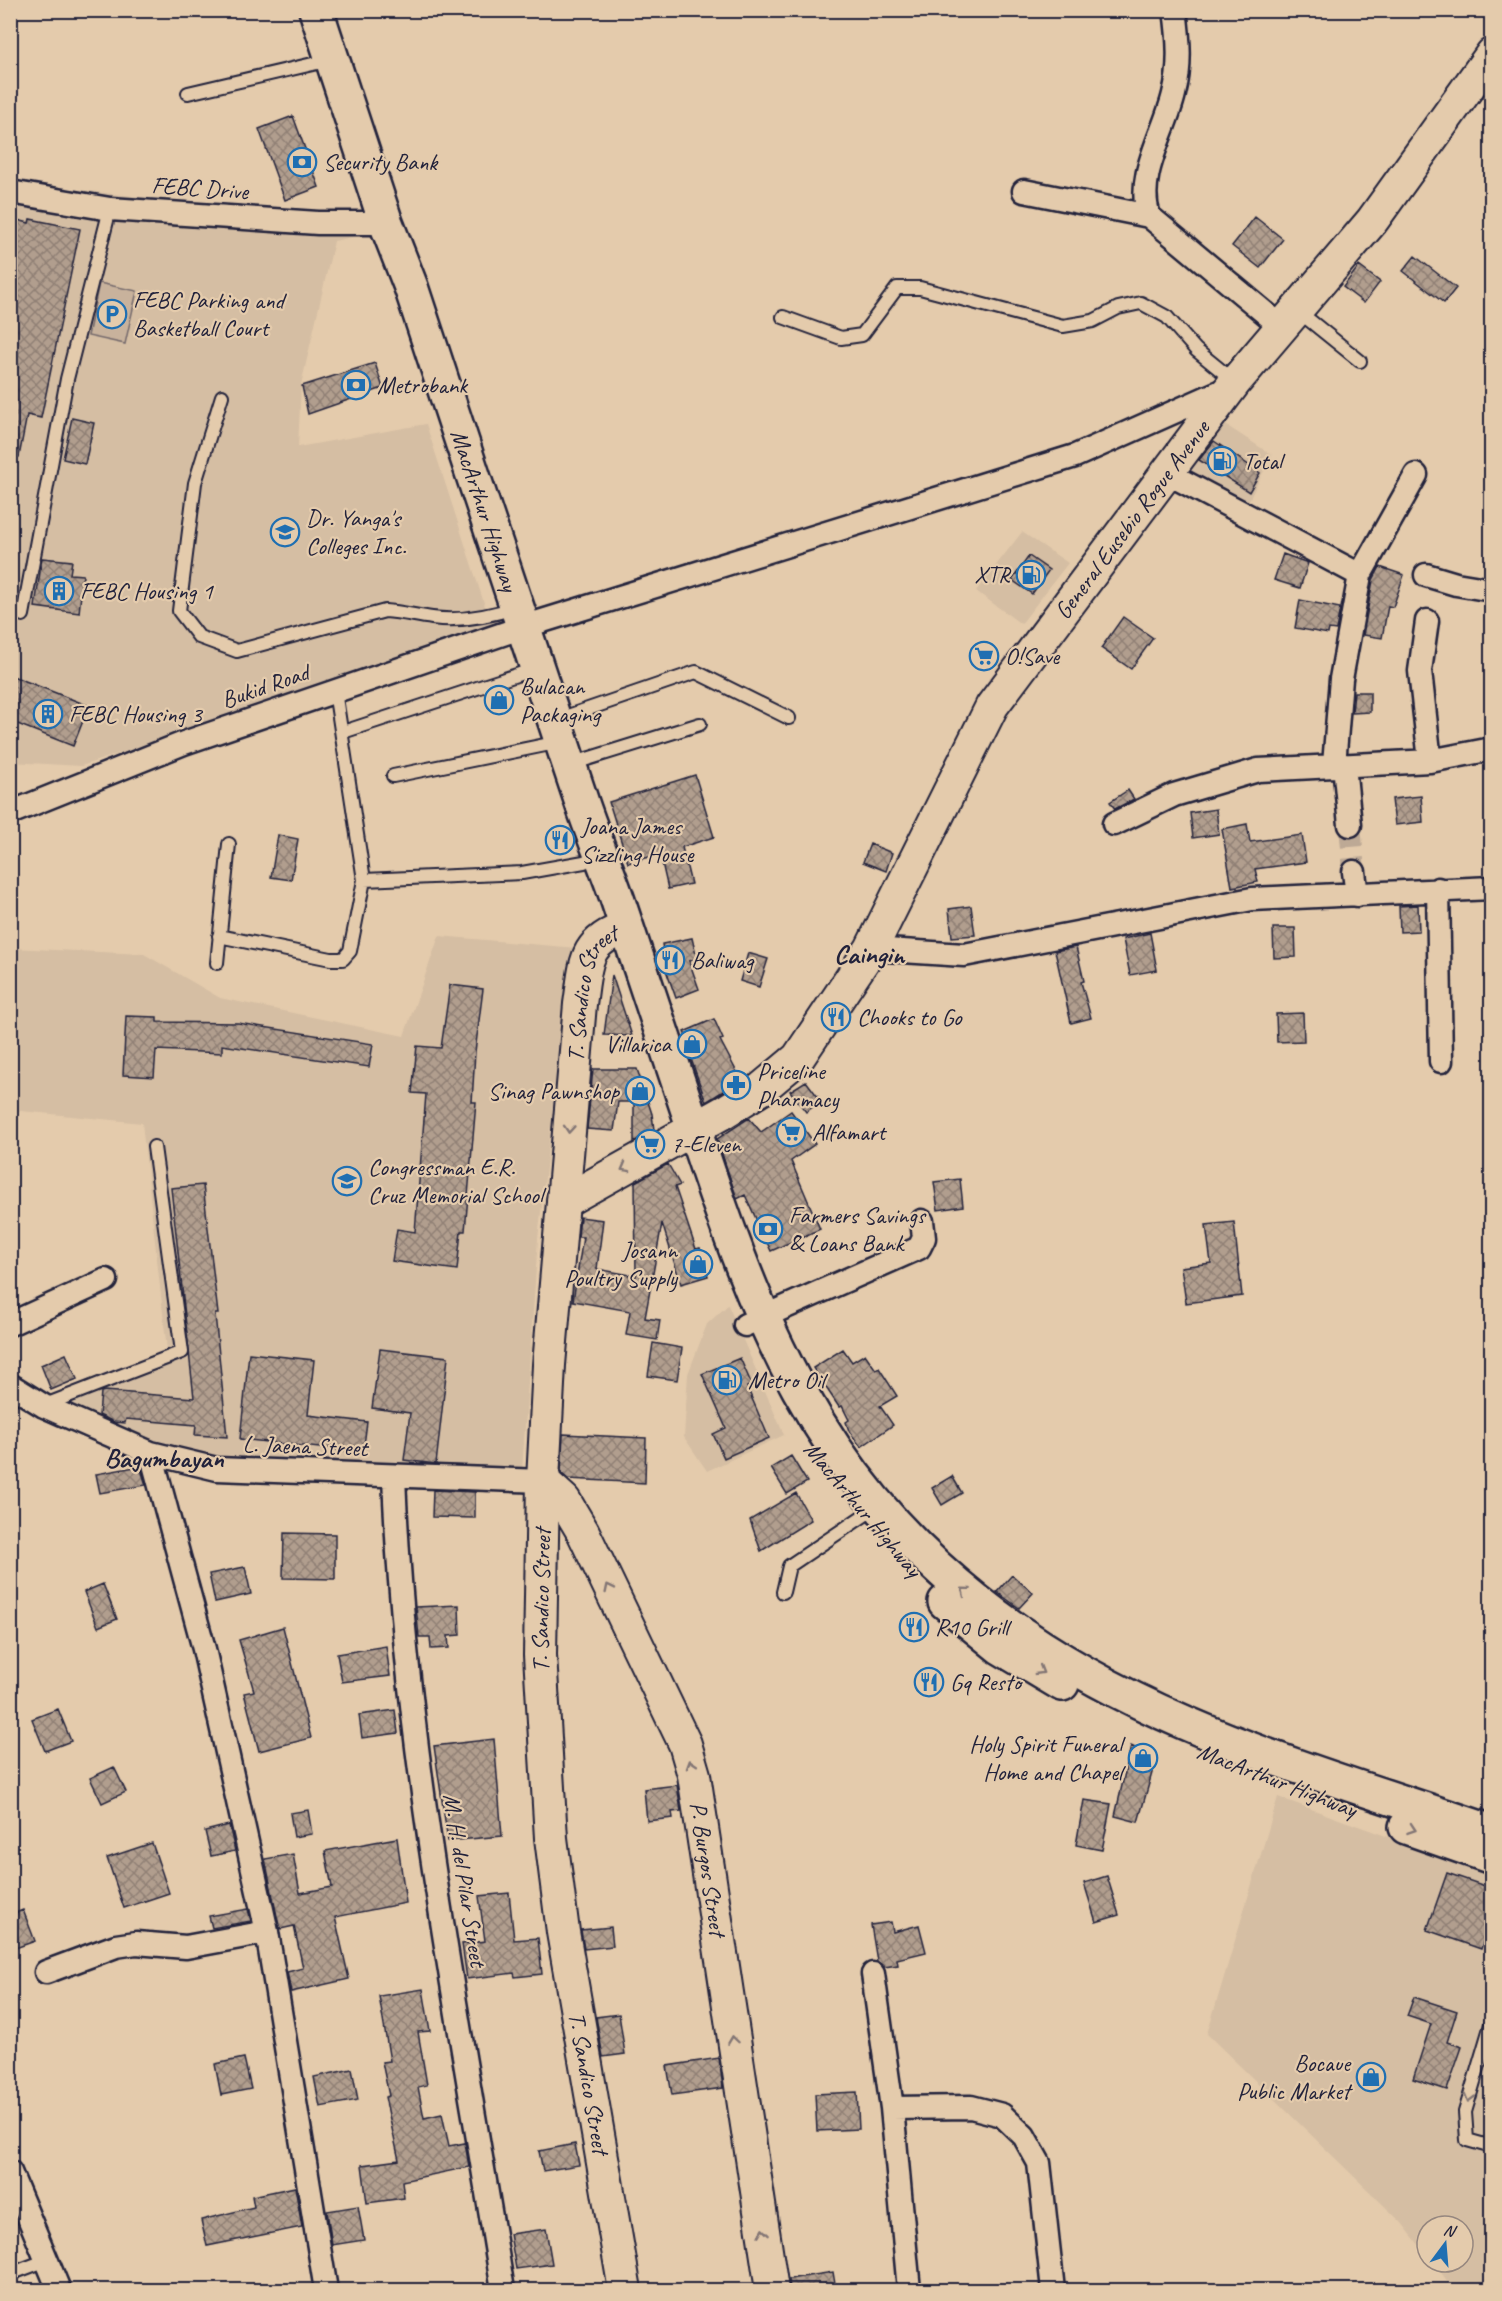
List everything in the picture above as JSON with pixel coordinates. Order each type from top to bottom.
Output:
[{"type":"highway","name":"MacArthur Highway","points":[[316,10],[386,223],[411,287],[516,622],[539,668],[582,804],[617,930],[686,1134],[735,1250],[753,1321],[790,1416],[871,1511],[928,1587],[967,1623],[1039,1672],[1138,1725],[1251,1772],[1491,1857]]},
{"type":"highway","name":"MacArthur Highway","points":[[582,804],[584,862],[617,930]]},
{"type":"highway","name":"MacArthur Highway","points":[[871,1511],[914,1545],[981,1605],[1059,1658],[1139,1703],[1223,1740],[1316,1776],[1491,1832]]},
{"type":"main road","name":"General Eusebio Rogue Avenue","points":[[563,1202],[686,1134],[761,1089],[798,1058],[872,949],[992,706],[1233,384],[1372,221],[1491,54]]},
{"type":"main road","name":"T. Sandico Street","points":[[617,930],[593,946],[583,982],[549,1365],[543,1481],[540,1655],[551,1838],[565,1943],[625,2290]]},
{"type":"main road","name":"P. Burgos Street","points":[[543,1481],[564,1500],[582,1532],[685,1744],[694,1775],[772,2290]]},
{"type":"street","points":[[1149,216],[1144,201],[1146,181],[1174,94],[1180,52],[1175,10]]},
{"type":"street","points":[[1024,191],[1149,216],[1289,319]]},
{"type":"street","name":"FEBC Drive","points":[[10,192],[110,209],[318,223],[386,223]]},
{"type":"street","name":"Bukid Road","points":[[10,813],[184,743],[335,691],[516,622],[1075,456],[1233,384]]},
{"type":"street","points":[[1167,473],[1360,575]]},
{"type":"street","points":[[1350,825],[1339,765],[1341,679],[1360,575],[1416,475]]},
{"type":"street","points":[[1426,575],[1456,584],[1491,590]]},
{"type":"street","points":[[1427,621],[1420,671],[1430,761]]},
{"type":"street","points":[[1114,824],[1174,795],[1258,770],[1430,761],[1491,749]]},
{"type":"street","points":[[1354,872],[1357,895]]},
{"type":"street","points":[[872,949],[964,955],[1252,899],[1491,888]]},
{"type":"street","points":[[1438,889],[1441,1061]]},
{"type":"street","points":[[753,1321],[920,1248],[924,1238],[922,1221]]},
{"type":"street","points":[[10,1324],[106,1280]]},
{"type":"street","name":"L. Jaena Street","points":[[10,1384],[44,1406],[151,1453],[217,1469],[543,1481]]},
{"type":"street","points":[[151,1453],[204,1649],[267,1932],[326,2290]]},
{"type":"street","name":"M. H. del Pilar Street","points":[[394,1476],[397,1558],[412,1710],[503,2290]]},
{"type":"street","points":[[46,1972],[116,1946],[136,1943],[186,1947],[267,1932]]},
{"type":"street","points":[[873,1974],[892,2108],[909,2290]]},
{"type":"street","points":[[892,2108],[971,2107],[1002,2115],[1024,2136],[1039,2163],[1053,2290]]},
{"type":"street","points":[[10,2172],[59,2290]]},
{"type":"lane","points":[[188,93],[333,60]]},
{"type":"lane","points":[[23,615],[67,379],[110,209]]},
{"type":"lane","points":[[783,317],[841,338],[862,335],[897,288],[920,288],[1063,326],[1093,321],[1118,308],[1141,303],[1167,317],[1196,350],[1233,384]]},
{"type":"lane","points":[[1289,319],[1360,362]]},
{"type":"lane","points":[[222,396],[195,483],[179,611],[199,637],[237,651],[385,611],[434,618],[488,617],[516,622]]},
{"type":"lane","points":[[343,732],[539,668]]},
{"type":"lane","points":[[562,742],[696,672],[789,718]]},
{"type":"lane","points":[[219,936],[331,959],[343,959],[351,951],[364,880],[335,691]]},
{"type":"lane","points":[[393,776],[562,742],[700,724]]},
{"type":"lane","points":[[217,963],[229,844]]},
{"type":"lane","points":[[364,880],[522,873],[584,862]]},
{"type":"lane","points":[[44,1406],[182,1352],[154,1147]]},
{"type":"lane","points":[[783,1592],[789,1566],[871,1511]]},
{"type":"lane","points":[[1491,2021],[1465,2112],[1467,2140],[1491,2147]]},
{"type":"lane","points":[[10,2274],[47,2260]]},
{"type":"shaded area","name":"Dr. Yanga's Colleges Inc.","points":[[10,179],[29,184],[330,219],[350,212],[357,236],[334,241],[301,385],[298,447],[426,424],[494,634],[81,766],[11,762]]},
{"type":"shaded area","name":"FEBC Parking and Basketball Court","points":[[99,283],[137,291],[125,344],[88,336]]},
{"type":"shaded area","points":[[1218,420],[1272,455],[1246,506],[1179,470]]},
{"type":"shaded area","points":[[1022,532],[1068,563],[1021,624],[976,591]]},
{"type":"shaded area","name":"Congressman E.R. Cruz Memorial School","points":[[439,936],[577,948],[562,1028],[538,1239],[522,1470],[223,1459],[164,1448],[113,1432],[53,1393],[167,1350],[142,1123],[11,1110],[11,948],[144,954],[220,998],[404,1036]]},
{"type":"shaded area","points":[[728,1305],[784,1435],[707,1471],[684,1437],[688,1374],[707,1324]]},
{"type":"shaded area","name":"Bocaue Public Market","points":[[1278,1797],[1491,1874],[1491,2290],[1454,2290],[1442,2274],[1475,2274],[1475,2214],[1415,2214],[1415,2240],[1402,2223],[1207,2034]]},
{"type":"building","points":[[293,116],[319,187],[285,200],[259,129]]},
{"type":"building","points":[[1255,217],[1283,239],[1260,268],[1232,246]]},
{"type":"building","points":[[10,218],[29,223],[30,219],[80,229],[41,418],[27,415],[19,457],[10,456],[10,314],[17,283],[10,282]]},
{"type":"building","points":[[1415,256],[1456,288],[1444,303],[1403,271]]},
{"type":"building","points":[[1359,266],[1380,282],[1364,303],[1343,287]]},
{"type":"building","points":[[375,363],[383,388],[308,414],[302,386]]},
{"type":"building","points":[[72,418],[94,423],[85,464],[63,459]]},
{"type":"building","name":"Total","points":[[1214,441],[1260,473],[1249,492],[1199,460]]},
{"type":"building","points":[[1283,554],[1308,563],[1300,588],[1274,580]]},
{"type":"building","name":"XTR","points":[[1029,556],[1049,570],[1032,594],[1012,580]]},
{"type":"building","name":"FEBC Housing 1","points":[[42,558],[72,561],[70,574],[83,575],[79,613],[35,607]]},
{"type":"building","points":[[1380,567],[1404,575],[1393,607],[1388,606],[1382,638],[1363,635],[1373,580]]},
{"type":"building","points":[[1300,600],[1340,608],[1336,630],[1329,629],[1328,634],[1295,628]]},
{"type":"building","points":[[1123,617],[1153,638],[1131,669],[1101,648]]},
{"type":"building","name":"FEBC Housing 3","points":[[10,675],[89,706],[73,746],[10,721]]},
{"type":"building","points":[[1354,692],[1370,692],[1370,712],[1352,713]]},
{"type":"building","points":[[695,775],[714,837],[682,847],[691,884],[668,889],[660,854],[628,863],[609,802]]},
{"type":"building","points":[[1128,790],[1134,799],[1115,809],[1110,802]]},
{"type":"building","points":[[1421,796],[1423,822],[1395,825],[1392,799]]},
{"type":"building","points":[[1216,809],[1219,834],[1193,838],[1190,813]]},
{"type":"building","points":[[1247,824],[1250,842],[1302,835],[1306,862],[1255,869],[1258,882],[1232,887],[1222,829]]},
{"type":"building","points":[[278,835],[298,839],[291,880],[271,877]]},
{"type":"building","points":[[870,844],[892,853],[886,871],[863,862]]},
{"type":"building","points":[[1418,905],[1419,931],[1400,932],[1399,906]]},
{"type":"building","points":[[971,906],[975,935],[952,937],[949,909]]},
{"type":"building","points":[[1273,928],[1295,928],[1296,957],[1274,958]]},
{"type":"building","points":[[1150,933],[1157,970],[1130,975],[1123,939]]},
{"type":"building","points":[[692,938],[697,959],[689,961],[699,989],[676,998],[667,973],[662,944]]},
{"type":"building","points":[[1076,947],[1084,981],[1081,982],[1091,1018],[1071,1023],[1055,951]]},
{"type":"building","points":[[748,953],[768,959],[759,987],[740,981]]},
{"type":"building","points":[[612,975],[632,1036],[604,1035]]},
{"type":"building","points":[[450,985],[483,989],[475,1052],[472,1102],[476,1102],[465,1231],[461,1231],[457,1270],[392,1261],[397,1229],[415,1232],[426,1094],[412,1093],[417,1046],[441,1048]]},
{"type":"building","points":[[1303,1013],[1304,1041],[1277,1042],[1276,1014]]},
{"type":"building","points":[[126,1016],[157,1017],[157,1022],[238,1023],[373,1044],[369,1067],[222,1045],[222,1053],[156,1050],[154,1077],[123,1075]]},
{"type":"building","points":[[714,1019],[723,1039],[720,1040],[741,1080],[706,1102],[690,1056],[694,1054],[684,1032]]},
{"type":"building","points":[[593,1069],[637,1069],[652,1114],[654,1130],[634,1142],[634,1102],[618,1102],[614,1131],[587,1129]]},
{"type":"building","points":[[806,1081],[821,1101],[806,1112],[790,1091]]},
{"type":"building","points":[[791,1111],[815,1144],[791,1161],[820,1229],[771,1251],[745,1195],[737,1199],[717,1139],[749,1118],[761,1132]]},
{"type":"building","points":[[668,1164],[680,1185],[675,1187],[696,1249],[700,1248],[708,1276],[681,1284],[662,1223],[645,1318],[660,1320],[657,1340],[626,1335],[630,1311],[573,1301],[583,1237],[578,1237],[580,1217],[603,1220],[597,1269],[636,1276],[635,1182]]},
{"type":"building","points":[[960,1179],[963,1206],[938,1210],[934,1182]]},
{"type":"building","points":[[203,1185],[218,1314],[215,1314],[227,1437],[195,1435],[196,1425],[126,1419],[125,1423],[114,1422],[99,1415],[101,1392],[194,1398],[171,1188]]},
{"type":"building","points":[[1234,1222],[1242,1296],[1186,1303],[1181,1267],[1211,1263],[1206,1225]]},
{"type":"building","points":[[653,1343],[682,1348],[677,1380],[648,1376]]},
{"type":"building","points":[[380,1349],[448,1357],[436,1464],[404,1460],[410,1413],[372,1408]]},
{"type":"building","points":[[843,1349],[852,1362],[865,1354],[876,1370],[879,1368],[897,1396],[880,1406],[893,1425],[861,1447],[849,1431],[846,1422],[849,1420],[842,1406],[839,1407],[813,1368]]},
{"type":"building","points":[[249,1353],[314,1360],[308,1415],[367,1422],[363,1453],[240,1439]]},
{"type":"building","points":[[66,1354],[77,1379],[51,1390],[41,1365]]},
{"type":"building","points":[[740,1358],[752,1385],[747,1387],[769,1438],[724,1458],[713,1434],[726,1428],[702,1374]]},
{"type":"building","points":[[563,1434],[646,1438],[645,1483],[568,1479],[561,1473]]},
{"type":"building","points":[[791,1456],[807,1482],[787,1494],[771,1468]]},
{"type":"building","points":[[140,1466],[146,1485],[100,1493],[96,1474]]},
{"type":"building","points":[[952,1476],[962,1493],[942,1505],[932,1488]]},
{"type":"building","points":[[433,1490],[475,1492],[475,1518],[432,1517]]},
{"type":"building","points":[[796,1493],[811,1520],[761,1551],[750,1520]]},
{"type":"building","points":[[284,1533],[335,1534],[335,1579],[283,1578]]},
{"type":"building","points":[[245,1567],[251,1594],[215,1602],[209,1574]]},
{"type":"building","points":[[1012,1575],[1033,1593],[1019,1608],[997,1592]]},
{"type":"building","points":[[103,1584],[117,1619],[98,1627],[84,1592]]},
{"type":"building","points":[[459,1605],[460,1635],[448,1636],[449,1648],[431,1649],[430,1637],[419,1637],[416,1607]]},
{"type":"building","points":[[283,1627],[311,1738],[259,1751],[244,1693],[254,1691],[239,1640]]},
{"type":"building","points":[[386,1646],[390,1676],[342,1682],[337,1654]]},
{"type":"building","points":[[58,1709],[71,1741],[45,1751],[32,1719]]},
{"type":"building","points":[[395,1710],[398,1733],[362,1738],[359,1715]]},
{"type":"building","points":[[494,1739],[502,1836],[448,1841],[434,1746]]},
{"type":"building","points":[[1131,1746],[1156,1759],[1138,1822],[1115,1816]]},
{"type":"building","points":[[114,1767],[126,1792],[102,1803],[90,1778]]},
{"type":"building","points":[[677,1785],[681,1811],[672,1812],[673,1818],[647,1821],[644,1789]]},
{"type":"building","points":[[1084,1800],[1111,1804],[1102,1850],[1076,1845]]},
{"type":"building","points":[[308,1810],[312,1834],[294,1837],[290,1813]]},
{"type":"building","points":[[229,1825],[235,1851],[211,1856],[205,1831]]},
{"type":"building","points":[[397,1838],[406,1903],[335,1917],[349,1979],[291,1992],[287,1972],[303,1968],[294,1926],[281,1929],[279,1926],[265,1859],[293,1854],[300,1893],[332,1887],[325,1851]]},
{"type":"building","points":[[152,1843],[169,1893],[124,1908],[107,1858]]},
{"type":"building","points":[[1447,1873],[1491,1888],[1491,1918],[1481,1949],[1427,1930]]},
{"type":"building","points":[[1107,1876],[1119,1915],[1096,1922],[1084,1883]]},
{"type":"building","points":[[509,1893],[514,1940],[538,1938],[542,1974],[515,1977],[514,1973],[467,1979],[462,1944],[485,1941],[479,1896]]},
{"type":"building","points":[[248,1909],[251,1921],[212,1928],[209,1916]]},
{"type":"building","points":[[23,1910],[35,1941],[10,1950],[10,1915]]},
{"type":"building","points":[[891,1922],[893,1932],[919,1925],[926,1952],[897,1959],[898,1965],[884,1967],[877,1961],[871,1925]]},
{"type":"building","points":[[611,1927],[613,1946],[584,1949],[581,1930]]},
{"type":"building","points":[[423,1989],[430,2031],[418,2032],[427,2085],[418,2087],[424,2118],[442,2114],[449,2146],[465,2143],[469,2167],[402,2181],[404,2198],[367,2203],[362,2165],[399,2160],[385,2097],[389,2096],[382,2062],[390,2061],[379,1996]]},
{"type":"building","points":[[1414,1997],[1457,2011],[1447,2042],[1462,2047],[1447,2090],[1413,2079],[1431,2024],[1407,2016]]},
{"type":"building","points":[[619,2014],[625,2054],[603,2057],[596,2017]]},
{"type":"building","points":[[244,2058],[251,2089],[221,2095],[215,2064]]},
{"type":"building","points":[[719,2058],[723,2088],[672,2095],[667,2066]]},
{"type":"building","points":[[352,2069],[358,2100],[320,2107],[314,2077]]},
{"type":"building","points":[[857,2092],[859,2129],[817,2131],[815,2094]]},
{"type":"building","points":[[575,2144],[579,2165],[543,2171],[539,2151]]},
{"type":"building","points":[[295,2187],[302,2227],[207,2246],[201,2220],[254,2207],[252,2196]]},
{"type":"building","points":[[358,2206],[364,2240],[332,2245],[327,2211]]},
{"type":"building","points":[[546,2229],[552,2264],[516,2269],[510,2234]]},
{"type":"building","points":[[833,2272],[836,2290],[790,2290],[789,2279]]},
{"type":"tunnel","points":[[1350,825],[1354,872]]},
{"type":"place","name":"Security Bank","points":[[302,162]]},
{"type":"place","name":"FEBC Parking and Basketball Court","points":[[112,314]]},
{"type":"place","name":"Metrobank","points":[[356,385]]},
{"type":"place","name":"Total","points":[[1222,461]]},
{"type":"place","name":"Dr. Yanga's Colleges Inc.","points":[[285,532]]},
{"type":"place","name":"XTR","points":[[1031,575]]},
{"type":"place","name":"FEBC Housing 1","points":[[59,591]]},
{"type":"place","name":"O!Save","points":[[984,656]]},
{"type":"place","name":"Bulacan Packaging","points":[[499,700]]},
{"type":"place","name":"FEBC Housing 3","points":[[48,714]]},
{"type":"place","name":"Joana James Sizzling House","points":[[560,840]]},
{"type":"place","name":"Baliwag","points":[[670,960]]},
{"type":"place","name":"Chooks to Go","points":[[836,1017]]},
{"type":"place","name":"Villarica","points":[[692,1044]]},
{"type":"place","name":"Priceline Pharmacy","points":[[736,1085]]},
{"type":"place","name":"Sinag Pawnshop","points":[[640,1091]]},
{"type":"place","name":"Alfamart","points":[[791,1132]]},
{"type":"place","name":"7-Eleven","points":[[650,1144]]},
{"type":"place","name":"Congressman E.R. Cruz Memorial School","points":[[347,1181]]},
{"type":"place","name":"Farmers Savings & Loans Bank","points":[[768,1229]]},
{"type":"place","name":"Josann Poultry Supply","points":[[698,1264]]},
{"type":"place","name":"Metro Oil","points":[[727,1380]]},
{"type":"place","name":"R10 Grill","points":[[914,1627]]},
{"type":"place","name":"Gq Resto","points":[[929,1682]]},
{"type":"place","name":"Holy Spirit Funeral Home and Chapel","points":[[1143,1758]]},
{"type":"place","name":"Bocaue Public Market","points":[[1371,2077]]},
{"type":"district","name":"Caingin","points":[[869,954]]},
{"type":"district","name":"Bagumbayan","points":[[164,1458]]}]
